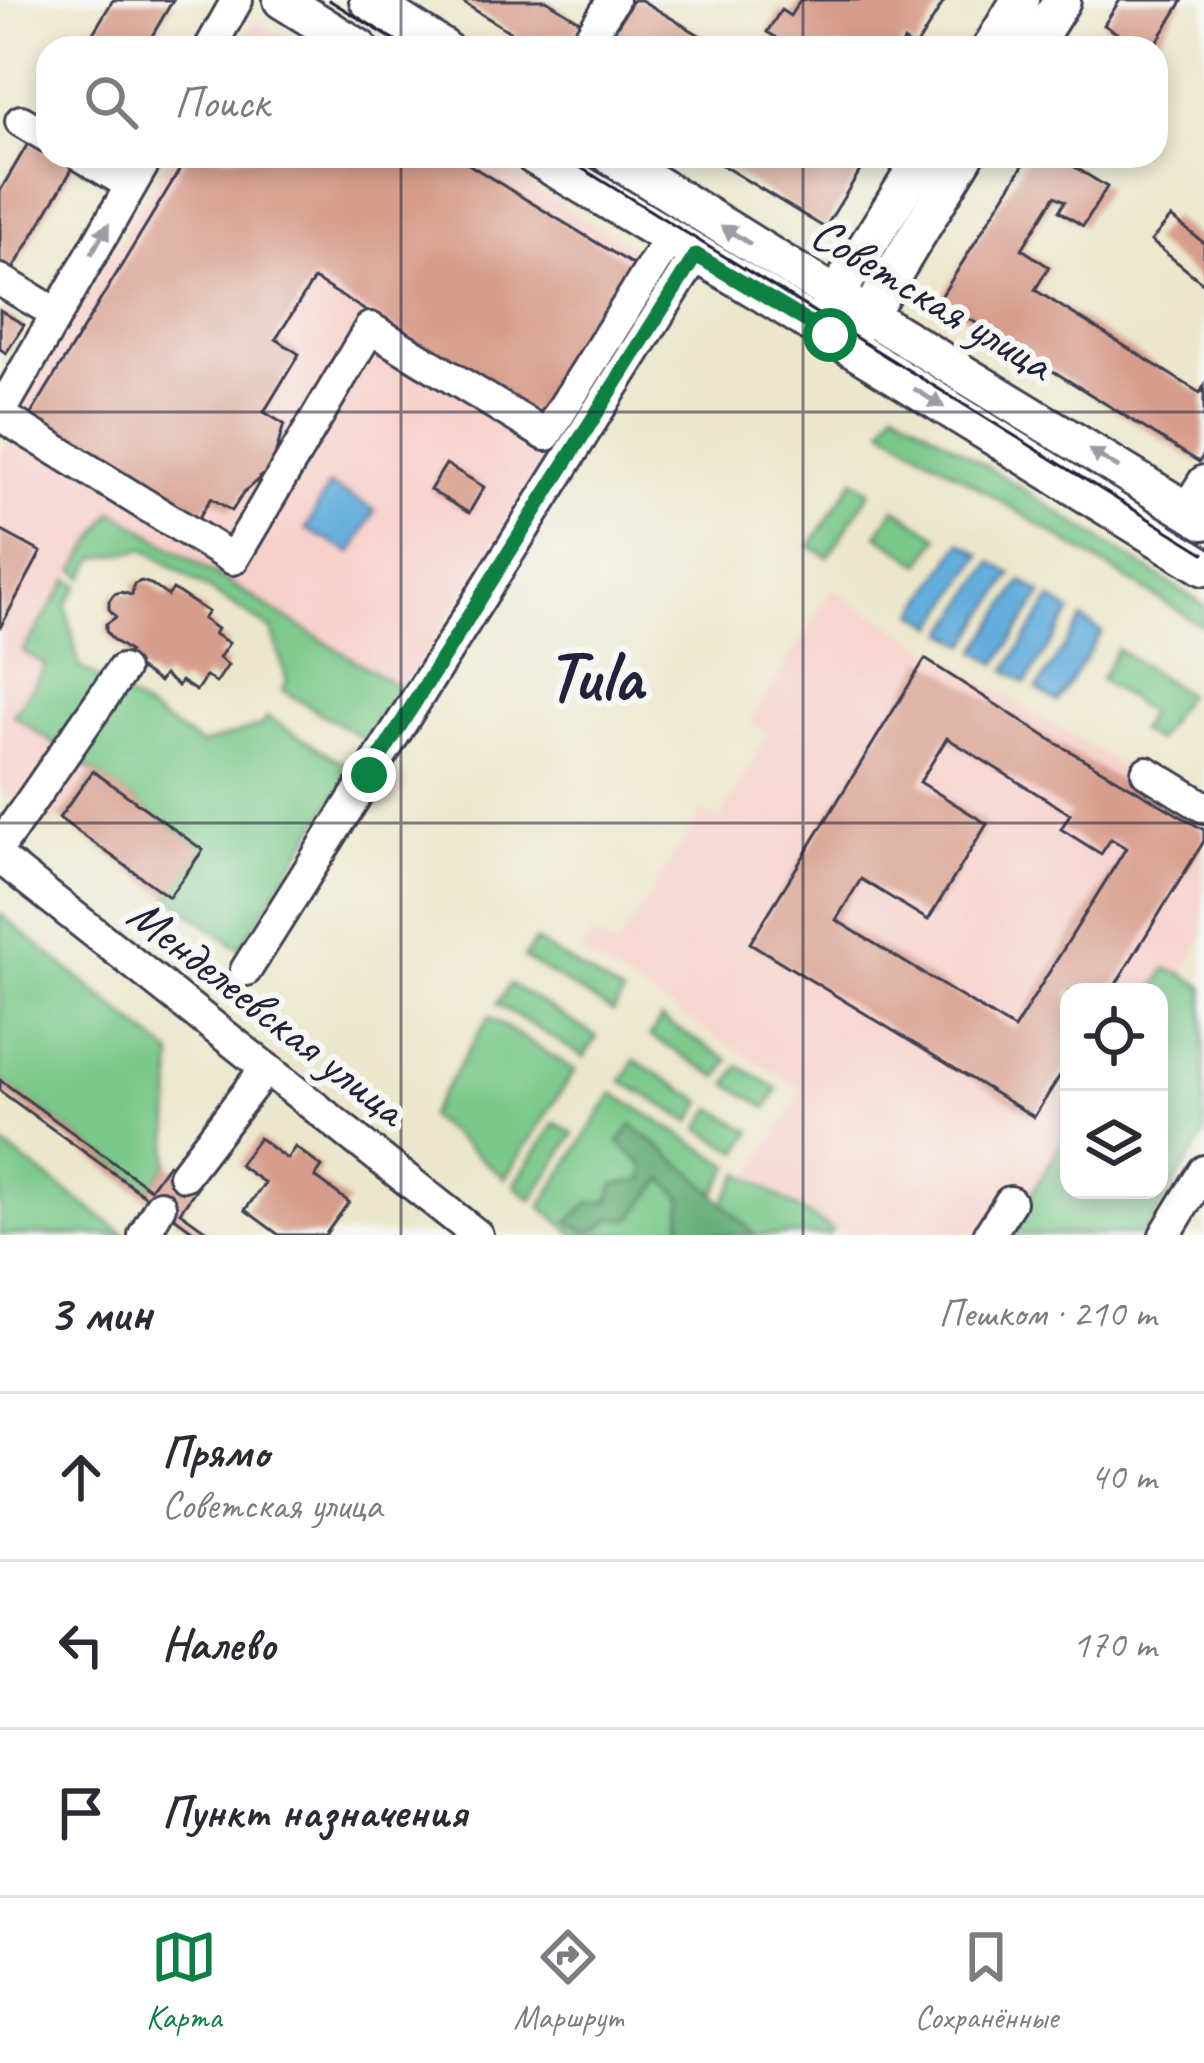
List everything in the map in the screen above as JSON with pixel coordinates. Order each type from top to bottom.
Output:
[{"type":"main road","points":[[282,0],[340,36]]},
{"type":"main road","points":[[368,0],[424,36]]},
{"type":"main road","points":[[998,36],[1021,0]]},
{"type":"main road","points":[[1040,36],[1062,0]]},
{"type":"main road","name":"Советская улица","points":[[554,168],[1204,567]]},
{"type":"main road","name":"Советская улица","points":[[630,168],[783,265],[1198,504]]},
{"type":"main road","points":[[916,168],[836,296],[827,320],[830,335],[860,326],[958,168]]},
{"type":"street","points":[[217,36],[237,0]]},
{"type":"street","points":[[590,36],[613,0]]},
{"type":"street","points":[[102,168],[131,185]]},
{"type":"street","points":[[141,168],[0,414],[70,453],[232,559],[370,328],[546,435],[682,247]]},
{"type":"street","points":[[246,970],[682,247]]},
{"type":"street","points":[[0,280],[57,314]]},
{"type":"street","points":[[0,846],[122,670]]},
{"type":"street","points":[[1148,772],[1204,807]]},
{"type":"street","name":"Менделеевская улица","points":[[0,858],[477,1235]]},
{"type":"street","points":[[184,1175],[266,1068]]},
{"type":"street","points":[[1165,1235],[1204,1171]]},
{"type":"street","points":[[989,1235],[1010,1202]]},
{"type":"street","points":[[144,1235],[160,1206]]},
{"type":"shaded area","points":[[256,20],[282,36],[246,36]]},
{"type":"shaded area","points":[[165,168],[501,168],[665,268],[403,690],[113,511],[23,651],[46,666],[13,715],[93,771],[51,828],[0,789],[0,455],[9,441],[0,433]]},
{"type":"shaded area","points":[[832,589],[1204,817],[1204,936],[1183,974],[1166,969],[1157,983],[1060,983],[1060,1146],[1007,1235],[846,1235],[750,1176],[803,1090],[581,953],[592,935],[617,949],[701,811],[720,821],[768,733],[751,722]]},
{"type":"green space","points":[[895,408],[1204,605],[1204,627],[883,428]]},
{"type":"green space","points":[[854,479],[871,491],[828,557],[810,546]]},
{"type":"green space","points":[[895,508],[939,537],[921,564],[877,535]]},
{"type":"green space","points":[[113,511],[403,690],[370,743],[282,690],[287,681],[272,630],[145,549],[96,558],[84,577],[75,570]]},
{"type":"green space","points":[[69,579],[79,585],[66,605],[79,666],[102,681],[58,747],[13,715],[46,666],[23,651]]},
{"type":"green space","points":[[1117,649],[1186,694],[1156,741],[1139,731],[1148,712],[1101,680]]},
{"type":"green space","points":[[119,692],[201,745],[262,725],[267,717],[353,769],[239,949],[169,897],[202,850],[74,758]]},
{"type":"green space","points":[[0,914],[173,1055],[168,1164],[150,1189],[0,1080]]},
{"type":"green space","points":[[535,941],[623,995],[613,1012],[524,958]]},
{"type":"green space","points":[[1166,969],[1204,987],[1204,1136],[1168,1194],[1168,983],[1157,983]]},
{"type":"green space","points":[[510,984],[597,1037],[584,1057],[497,1004]]},
{"type":"green space","points":[[489,1017],[575,1070],[505,1178],[428,1116]]},
{"type":"green space","points":[[661,1019],[729,1060],[719,1077],[650,1036]]},
{"type":"green space","points":[[635,1060],[703,1102],[691,1122],[622,1081]]},
{"type":"green space","points":[[739,1066],[778,1089],[767,1108],[728,1084]]},
{"type":"green space","points":[[613,1093],[731,1166],[689,1235],[575,1235],[541,1207]]},
{"type":"green space","points":[[713,1108],[752,1132],[739,1152],[700,1129]]},
{"type":"green space","points":[[555,1123],[574,1134],[532,1200],[514,1185]]},
{"type":"green space","points":[[632,1125],[698,1177],[754,1235],[680,1232],[683,1199],[664,1179],[631,1219],[613,1218],[591,1231],[568,1222],[589,1203],[609,1201],[614,1184],[644,1180],[645,1166],[619,1143]]},
{"type":"green space","points":[[0,1143],[126,1235],[0,1235]]},
{"type":"green space","points":[[1060,1146],[1060,1199],[1165,1199],[1143,1235],[1007,1235]]},
{"type":"green space","points":[[741,1173],[832,1230],[829,1235],[703,1235]]},
{"type":"water","points":[[329,485],[375,510],[352,553],[306,529]]},
{"type":"water","points":[[961,542],[981,555],[936,626],[916,613]]},
{"type":"water","points":[[992,562],[1012,574],[967,645],[947,632]]},
{"type":"water","points":[[1022,581],[1042,594],[997,664],[977,651]]},
{"type":"water","points":[[1051,599],[1071,612],[1026,683],[1006,670]]},
{"type":"water","points":[[1082,619],[1102,632],[1057,702],[1037,689]]},
{"type":"building","points":[[113,0],[173,0],[152,36],[91,36]]},
{"type":"building","points":[[459,0],[546,0],[583,23],[575,36],[517,36]]},
{"type":"building","points":[[633,0],[641,0],[701,36],[611,36]]},
{"type":"building","points":[[800,0],[945,0],[922,36],[774,36],[767,32],[781,10],[790,16]]},
{"type":"building","points":[[1120,0],[1183,0],[1160,36],[1122,36],[1104,25]]},
{"type":"building","points":[[30,140],[36,144],[36,168],[73,168],[9,276],[0,270],[0,191]]},
{"type":"building","points":[[181,168],[475,168],[635,266],[541,419],[314,279],[276,339],[299,354],[264,412],[284,424],[272,467],[244,492],[232,511],[211,498],[195,524],[27,421]]},
{"type":"building","points":[[727,168],[862,168],[825,228]]},
{"type":"building","points":[[1022,168],[1076,168],[1107,187],[1083,226],[1059,211],[1065,201],[1055,196],[1022,249],[1049,267],[1035,290],[1200,393],[1204,386],[1204,454],[1199,462],[939,300]]},
{"type":"building","points":[[1171,217],[1204,243],[1204,284],[1151,241]]},
{"type":"building","points":[[0,310],[24,325],[6,353],[0,349]]},
{"type":"building","points":[[446,464],[484,487],[469,513],[430,490]]},
{"type":"building","points":[[0,530],[41,552],[0,628]]},
{"type":"building","points":[[141,581],[168,596],[173,589],[208,612],[203,619],[229,643],[219,658],[228,665],[216,683],[206,676],[196,691],[164,675],[159,682],[124,658],[129,651],[106,631],[106,624],[116,617],[109,601],[121,592],[132,595],[134,584]]},
{"type":"building","points":[[925,659],[1204,830],[1204,841],[1117,983],[1060,983],[1060,1075],[1034,1117],[750,943]],"holes":[[[947,738],[1070,814],[1061,829],[1101,854],[1111,839],[1126,848],[1014,1029],[836,920],[861,879],[928,920],[987,824],[920,782]]]},
{"type":"building","points":[[93,771],[203,850],[169,897],[59,818]]},
{"type":"building","points":[[0,1080],[150,1189],[168,1164],[184,1175],[198,1186],[180,1212],[212,1235],[199,1235],[0,1091]]},
{"type":"building","points":[[259,1138],[287,1159],[295,1147],[322,1167],[315,1177],[349,1202],[325,1235],[279,1235],[245,1210],[265,1183],[239,1165]]},
{"type":"tram line","points":[[329,0],[388,36]]},
{"type":"tram line","points":[[581,168],[1204,553]]},
{"type":"district","name":"Tula","points":[[594,676]]},
{"type":"route","points":[[369,775],[696,255],[830,335]]}]
